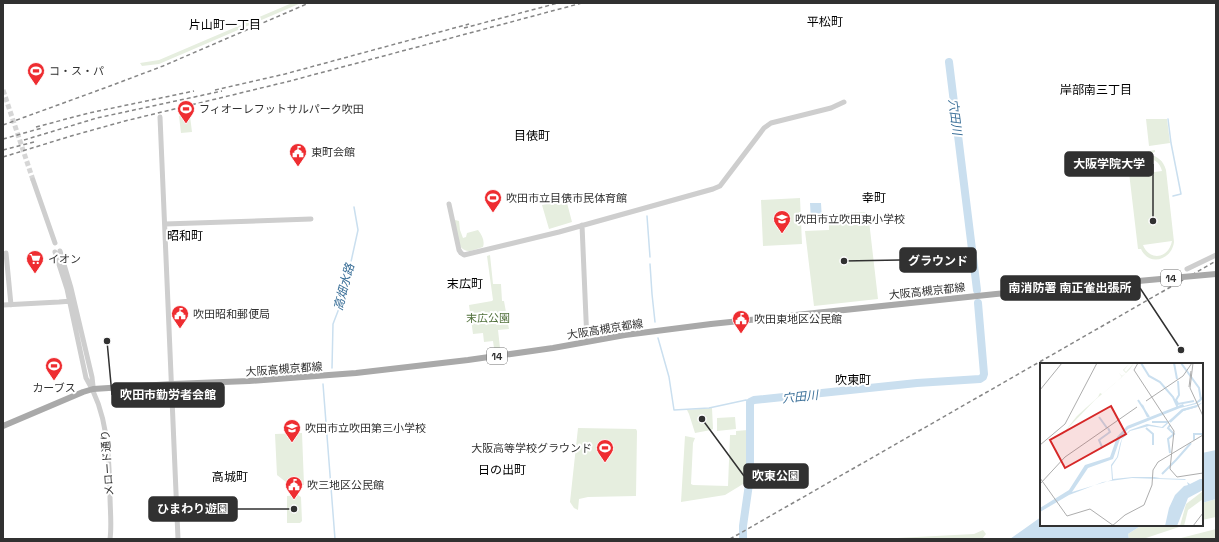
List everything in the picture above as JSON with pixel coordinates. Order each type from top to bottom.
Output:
[{"type":"main road","name":"大阪高槻京都線","points":[[3,426],[93,389],[249,381],[356,373],[468,360],[711,324],[996,294],[1216,274]]},
{"type":"street","points":[[449,204],[458,250],[464,255],[582,225],[700,193],[720,186],[764,128],[777,122],[831,108],[844,102]]},
{"type":"street","points":[[160,117],[178,539]]},
{"type":"street","points":[[33,180],[55,244]]},
{"type":"street","points":[[165,224],[311,218]]},
{"type":"street","points":[[582,225],[587,342]]},
{"type":"street","name":"メロード通り","points":[[57,252],[72,301],[92,377],[93,389],[103,417],[109,471],[110,539]]},
{"type":"street","points":[[6,253],[10,305]]},
{"type":"street","name":"14","points":[[1187,269],[1216,255]]},
{"type":"street","points":[[3,305],[72,301]]},
{"type":"green space","points":[[292,3],[301,3],[159,64],[142,66],[140,63],[159,60]]},
{"type":"green space","name":"フィオーレフットサルパーク吹田","points":[[179,116],[190,116],[192,132],[181,133]]},
{"type":"green space","points":[[1146,119],[1167,119],[1170,143],[1149,146]]},
{"type":"green space","points":[[1155,150],[1155,152],[1149,154],[1160,159],[1166,170],[1174,242],[1169,253],[1160,259],[1149,258],[1141,249],[1138,249],[1128,164],[1132,164],[1144,153]],"holes":[[[1148,158],[1157,162],[1162,171],[1133,175],[1135,165]],[[1172,241],[1167,251],[1159,256],[1150,254],[1143,245]]]},
{"type":"green space","points":[[800,198],[802,244],[763,246],[761,200]]},
{"type":"green space","points":[[566,199],[572,222],[549,229],[542,205]]},
{"type":"green space","points":[[868,212],[878,299],[814,306],[805,231],[829,230],[829,214]]},
{"type":"green space","points":[[452,220],[459,221],[463,238],[466,237],[467,233],[478,230],[483,238],[483,247],[470,251],[462,248],[457,240]]},
{"type":"green space","name":"末広公園","points":[[490,255],[493,284],[501,284],[502,301],[504,301],[509,329],[498,330],[500,348],[494,348],[493,341],[484,342],[483,333],[473,334],[469,305],[493,300],[487,256]]},
{"type":"green space","points":[[712,408],[713,429],[695,433],[687,410]]},
{"type":"green space","points":[[735,417],[736,429],[717,431],[717,418]]},
{"type":"green space","name":"大阪高等学校グラウンド","points":[[578,428],[636,429],[636,496],[588,497],[579,499],[578,510],[574,508],[570,502]]},
{"type":"green space","points":[[748,430],[748,481],[725,495],[681,502],[685,436],[695,438],[693,443],[691,484],[728,486],[730,435],[736,435],[736,431]]},
{"type":"green space","points":[[302,433],[304,485],[291,486],[277,475],[275,434]]},
{"type":"green space","points":[[298,495],[301,497],[302,521],[300,523],[287,523],[287,496]]},
{"type":"green space","points":[[1216,499],[1216,517],[1203,520],[1203,503]]},
{"type":"green space","points":[[1140,526],[1182,526],[1143,539],[1129,539],[1128,534]]},
{"type":"green space","points":[[1216,529],[1216,539],[1179,539],[1181,538]]},
{"type":"green space","points":[[983,530],[986,534],[982,539],[897,539],[974,534]]},
{"type":"water","points":[[810,203],[821,203],[822,220],[811,221]]},
{"type":"water","points":[[1216,450],[1216,499],[1203,503],[1203,453]]},
{"type":"water","points":[[1040,518],[1040,526],[1140,526],[1128,534],[1129,539],[1010,539]]},
{"type":"waterway","name":"穴田川","points":[[949,62],[977,290]]},
{"type":"waterway","points":[[1168,119],[1181,194],[1173,196]]},
{"type":"waterway","name":"高畑水路","points":[[332,368],[333,324],[343,298],[358,230],[354,207]]},
{"type":"waterway","points":[[647,216],[650,257]]},
{"type":"waterway","points":[[650,264],[655,322]]},
{"type":"waterway","name":"穴田川","points":[[743,539],[743,526],[750,477],[750,402],[754,400],[917,383],[980,379],[984,374],[978,303]]},
{"type":"waterway","points":[[658,338],[669,377],[674,410],[709,408],[746,400],[750,402]]},
{"type":"waterway","name":"高畑水路","points":[[323,384],[335,539]]},
{"type":"tunnel","points":[[3,90],[33,180]]},
{"type":"railway","points":[[3,125],[163,66],[309,3]]},
{"type":"railway","points":[[464,28],[558,3]]},
{"type":"railway","points":[[3,157],[125,121],[290,81],[582,3]]},
{"type":"railway","points":[[215,90],[285,74],[469,24]]},
{"type":"railway","points":[[36,127],[89,113],[194,91]]},
{"type":"railway","points":[[24,140],[97,118],[222,91]]},
{"type":"railway","points":[[3,139],[42,128]]},
{"type":"railway","points":[[3,150],[34,142]]},
{"type":"railway","points":[[730,539],[1216,261]]},
{"type":"place","name":"コ・ス・パ","points":[[36,86]]},
{"type":"place","name":"フィオーレフットサルパーク吹田","points":[[186,124]]},
{"type":"place","name":"東町会館","points":[[298,167]]},
{"type":"place","name":"吹田市立目俵市民体育館","points":[[493,213]]},
{"type":"place","name":"大阪学院大学","points":[[1153,221]]},
{"type":"place","name":"吹田市立吹田東小学校","points":[[782,234]]},
{"type":"place","name":"グラウンド","points":[[844,261]]},
{"type":"place","name":"イオン","points":[[35,274]]},
{"type":"place","name":"吹田昭和郵便局","points":[[180,329]]},
{"type":"place","name":"吹田東地区公民館","points":[[741,334]]},
{"type":"place","name":"吹田市勤労者会館","points":[[107,341]]},
{"type":"place","name":"南消防署 南正雀出張所","points":[[1181,350]]},
{"type":"place","name":"カーブス","points":[[54,381]]},
{"type":"place","name":"吹東公園","points":[[702,419]]},
{"type":"place","name":"吹田市立吹田第三小学校","points":[[292,443]]},
{"type":"place","name":"大阪高等学校グラウンド","points":[[605,463]]},
{"type":"place","name":"吹三地区公民館","points":[[294,500]]},
{"type":"place","name":"ひまわり遊園","points":[[294,509]]},
{"type":"district","name":"平松町","points":[[825,22]]},
{"type":"district","name":"片山町一丁目","points":[[225,25]]},
{"type":"district","name":"岸部南三丁目","points":[[1096,90]]},
{"type":"district","name":"目俵町","points":[[532,136]]},
{"type":"district","name":"幸町","points":[[874,198]]},
{"type":"district","name":"昭和町","points":[[185,236]]},
{"type":"district","name":"末広町","points":[[465,284]]},
{"type":"district","name":"吹東町","points":[[853,380]]},
{"type":"district","name":"日の出町","points":[[502,470]]},
{"type":"district","name":"高城町","points":[[230,477]]}]
